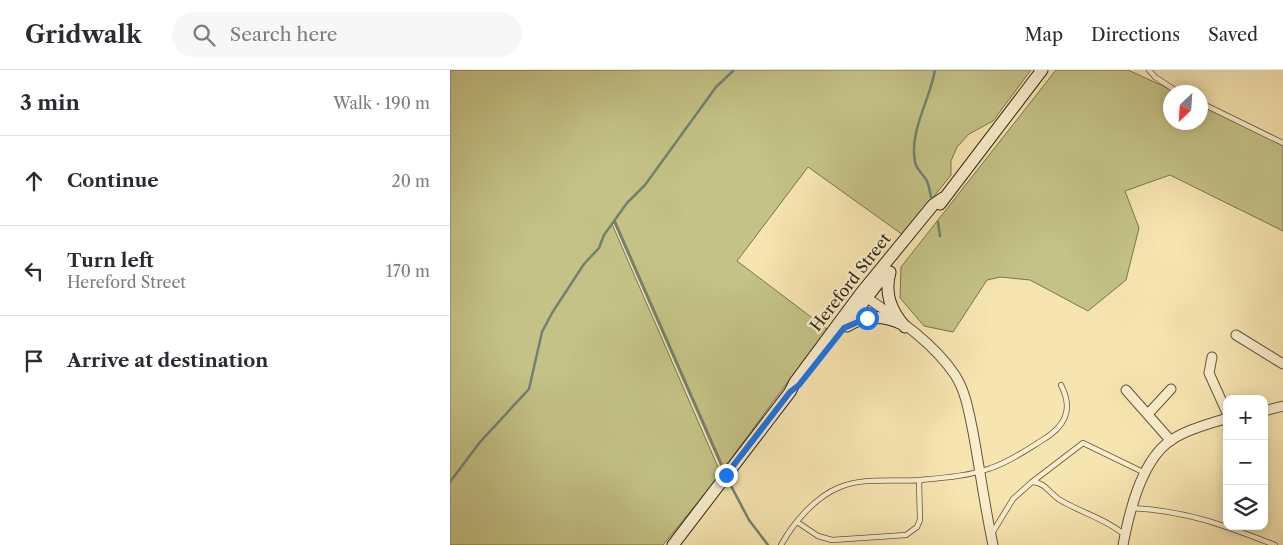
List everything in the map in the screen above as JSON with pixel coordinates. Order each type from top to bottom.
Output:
[{"type":"main road","name":"Hereford Street","points":[[790,392],[799,385],[844,328],[864,296],[892,266],[938,208],[943,198],[1042,70]]},
{"type":"main road","name":"Hereford Street","points":[[673,545],[790,392],[795,382],[864,296],[933,204],[943,198]]},
{"type":"main road","points":[[892,266],[887,281],[888,298],[896,316],[904,325]]},
{"type":"main road","points":[[844,328],[859,320],[875,317],[904,325]]},
{"type":"street","points":[[864,296],[904,325],[941,357],[961,385],[968,408],[981,471],[992,541]]},
{"type":"street","points":[[1236,335],[1283,364]]},
{"type":"street","points":[[1212,357],[1209,373],[1223,404]]},
{"type":"street","points":[[1148,414],[1171,389]]},
{"type":"street","points":[[1126,390],[1171,441]]},
{"type":"street","points":[[1268,410],[1283,406]]},
{"type":"street","points":[[1123,545],[1134,496],[1156,455],[1171,441],[1190,431],[1223,419]]},
{"type":"lane","points":[[1149,70],[1155,77],[1167,85]]},
{"type":"lane","points":[[1208,108],[1283,143]]},
{"type":"lane","points":[[781,545],[797,522],[814,505],[839,487],[865,482],[919,480],[981,471],[1009,460],[1054,432],[1062,422],[1068,404],[1061,385]]},
{"type":"lane","points":[[992,541],[1013,499],[1083,443],[1146,473]]},
{"type":"lane","points":[[797,522],[825,539],[906,535],[917,527],[921,514],[919,480]]},
{"type":"lane","points":[[1032,482],[1040,483],[1059,500],[1114,525],[1125,535]]},
{"type":"lane","points":[[1132,508],[1190,515],[1275,545]]},
{"type":"lane","points":[[872,538],[873,545]]},
{"type":"shaded area","points":[[450,70],[1031,70],[993,121],[969,134],[957,147],[951,161],[951,175],[903,235],[808,167],[737,261],[827,329],[724,468],[615,220],[612,224],[721,474],[663,545],[450,545]]},
{"type":"shaded area","points":[[1056,70],[1128,70],[1163,86],[1163,130],[1208,130],[1208,106],[1283,143],[1283,231],[1170,175],[1125,191],[1139,228],[1126,280],[1088,311],[1030,280],[1000,277],[987,280],[953,332],[924,326],[900,298],[901,267]]},
{"type":"waterway","points":[[450,482],[480,442],[529,389],[542,332],[584,264],[599,248],[604,235],[627,203],[645,185],[716,87],[734,70]]},
{"type":"waterway","points":[[931,197],[927,181],[916,165],[914,150],[917,127],[935,70]]},
{"type":"waterway","points":[[614,221],[723,469]]},
{"type":"waterway","points":[[938,222],[940,236]]},
{"type":"waterway","points":[[729,482],[749,520],[768,545]]},
{"type":"route","points":[[726,475],[790,392],[799,385],[844,328],[852,322],[867,318]]}]
